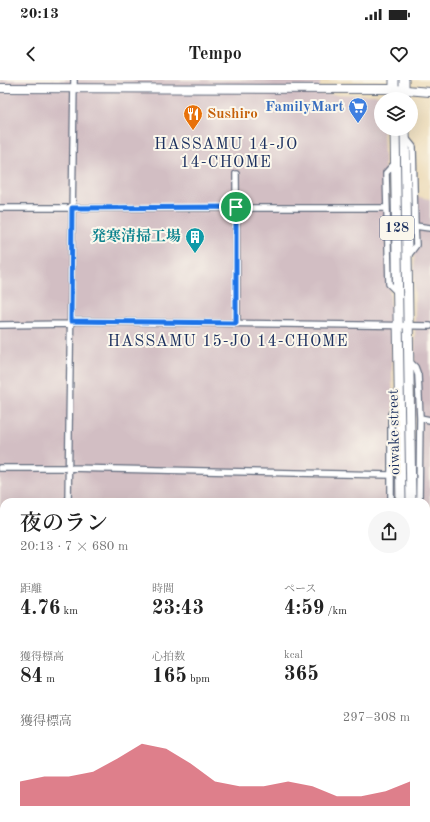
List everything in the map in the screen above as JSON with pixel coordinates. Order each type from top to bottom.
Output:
[{"type":"main road","points":[[404,80],[404,92]]},
{"type":"main road","points":[[0,88],[74,84],[394,85],[402,92]]},
{"type":"main road","points":[[418,93],[430,92]]},
{"type":"main road","name":"128","points":[[395,136],[398,293],[408,361]]},
{"type":"main road","name":"128","points":[[400,402],[407,258],[405,136]]},
{"type":"main road","name":"oiwake street","points":[[408,361],[411,498]]},
{"type":"main road","name":"oiwake street","points":[[400,402],[401,498]]},
{"type":"street","points":[[68,498],[74,84]]},
{"type":"street","points":[[407,136],[414,147],[416,245],[407,258]]},
{"type":"street","points":[[395,163],[386,173],[386,208],[390,284],[398,293]]},
{"type":"street","points":[[236,174],[236,323]]},
{"type":"street","points":[[0,208],[386,208]]},
{"type":"street","points":[[415,226],[430,228]]},
{"type":"street","points":[[0,325],[71,323],[236,323],[430,326]]},
{"type":"street","points":[[408,361],[415,367],[418,375],[420,418],[420,498]]},
{"type":"street","points":[[391,498],[391,414],[396,405],[400,402]]},
{"type":"street","points":[[420,418],[430,420]]},
{"type":"street","points":[[0,468],[68,468],[390,475]]},
{"type":"shaded area","points":[[0,80],[320,80],[320,94],[374,95],[374,136],[383,136],[391,320],[395,498],[0,498]]},
{"type":"shaded area","points":[[414,196],[430,199],[430,498],[416,498]]},
{"type":"place","name":"FamilyMart","points":[[358,124]]},
{"type":"place","name":"Sushiro","points":[[193,131]]},
{"type":"place","name":"発寒清掃工場","points":[[195,254]]},
{"type":"district","name":"HASSAMU 14-JO 14-CHOME","points":[[226,154]]},
{"type":"district","name":"HASSAMU 15-JO 14-CHOME","points":[[228,342]]},
{"type":"route","points":[[236,207],[236,323],[71,321],[72,208],[236,207]]}]
